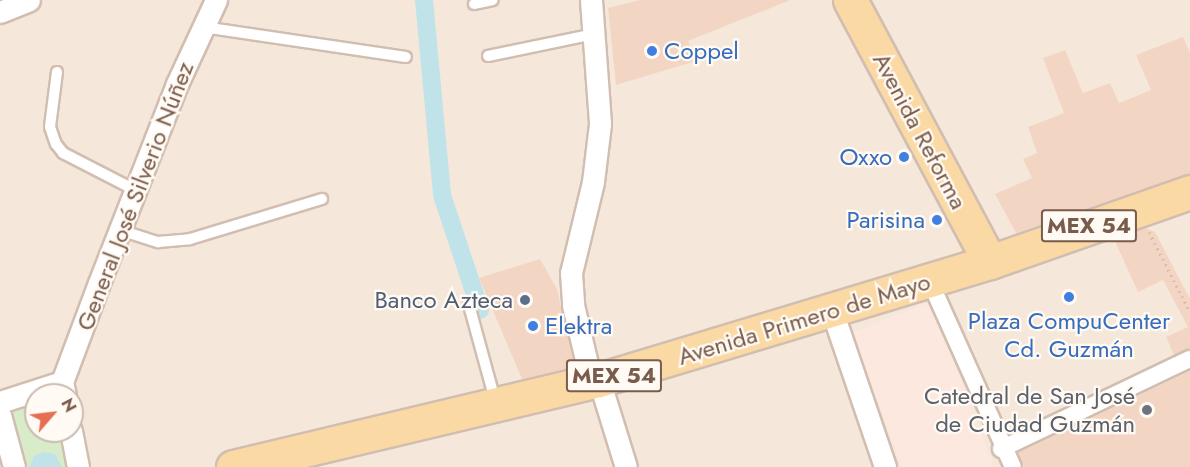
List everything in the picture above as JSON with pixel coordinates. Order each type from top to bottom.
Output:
[{"type":"main road","name":"Avenida Reforma","points":[[850,0],[1003,258]]},
{"type":"main road","name":"Avenida Reforma","points":[[872,0],[996,236],[1003,258]]},
{"type":"main road","name":"MEX 54","points":[[1003,258],[1190,192]]},
{"type":"main road","name":"Avenida Primero de Mayo","points":[[232,467],[497,406],[598,380],[1003,258]]},
{"type":"street","points":[[0,12],[29,0]]},
{"type":"street","name":"General José Silverio Núñez","points":[[66,383],[135,190],[216,0]]},
{"type":"street","points":[[591,0],[600,124],[593,182],[571,273],[588,368],[598,380],[626,467]]},
{"type":"street","points":[[936,295],[1012,467]]},
{"type":"street","points":[[832,311],[885,467]]},
{"type":"street","points":[[1002,448],[1190,359]]},
{"type":"street","points":[[0,402],[24,397]]},
{"type":"street","points":[[0,416],[14,467]]},
{"type":"street","points":[[73,443],[78,467]]},
{"type":"lane","points":[[474,4],[493,0]]},
{"type":"lane","points":[[203,27],[406,57]]},
{"type":"lane","points":[[488,56],[594,34]]},
{"type":"lane","points":[[57,72],[50,127],[56,144],[63,153],[135,190]]},
{"type":"lane","points":[[120,231],[158,242],[190,239],[322,199]]},
{"type":"lane","points":[[469,305],[497,406]]},
{"type":"path","points":[[1147,228],[1190,312]]},
{"type":"shaded area","points":[[0,0],[1190,0],[1190,467],[0,467]]},
{"type":"shaded area","points":[[931,302],[994,467],[902,467],[851,333]]},
{"type":"green space","points":[[24,403],[24,443],[63,443],[68,467],[22,467],[5,410]]},
{"type":"water","points":[[44,452],[55,454],[62,467],[29,467],[34,456]]},
{"type":"building","name":"Coppel","points":[[640,0],[788,1],[688,41],[696,61],[616,85],[608,8]]},
{"type":"building","points":[[1183,37],[1190,53],[1190,174],[1016,233],[995,194],[1032,178],[1023,159],[1037,153],[1028,127],[1064,113],[1043,58],[1065,50],[1083,93],[1110,83],[1119,103],[1151,90],[1136,55]]},
{"type":"building","points":[[1145,228],[1155,232],[1190,299],[1190,349],[1174,355],[1166,337],[1188,327],[1163,280],[1138,292],[1114,239]]},
{"type":"building","name":"Elektra","points":[[540,259],[557,289],[575,367],[522,379],[479,278]]},
{"type":"building","name":"Catedral de San José de Ciudad Guzmán","points":[[1190,371],[1190,467],[1024,467],[1018,453]]},
{"type":"waterway","points":[[424,0],[442,195],[480,310]]},
{"type":"place","name":"Coppel","points":[[652,51]]},
{"type":"place","name":"Oxxo","points":[[904,157]]},
{"type":"place","name":"Parisina","points":[[937,220]]},
{"type":"place","name":"Plaza CompuCenter Cd. Guzmán","points":[[1069,297]]},
{"type":"place","name":"Banco Azteca","points":[[525,300]]},
{"type":"place","name":"Elektra","points":[[533,326]]},
{"type":"place","name":"Catedral de San José de Ciudad Guzmán","points":[[1147,410]]}]
